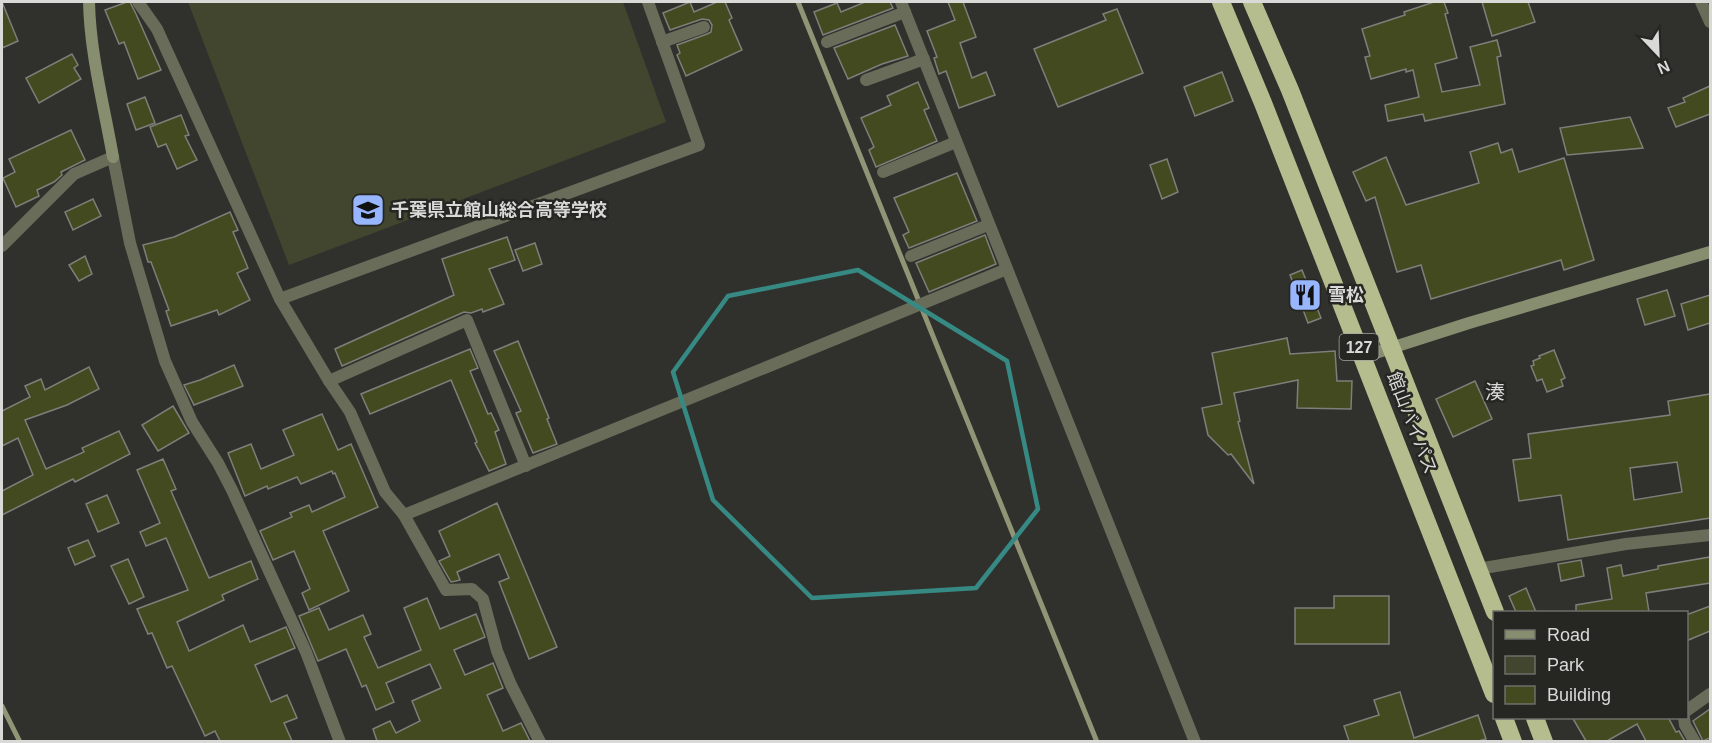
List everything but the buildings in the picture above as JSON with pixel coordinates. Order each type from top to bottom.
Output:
[{"type":"highway","name":"館山バイパス","points":[[1221,2],[1263,103],[1493,691]]},
{"type":"highway","name":"館山バイパス","points":[[1252,2],[1290,90],[1495,611]]},
{"type":"highway","points":[[1505,719],[1513,741]]},
{"type":"highway","points":[[1536,719],[1544,741]]},
{"type":"street","points":[[89,2],[89,18],[97,68],[130,243],[165,362],[192,422],[232,490],[306,652],[340,741]]},
{"type":"street","points":[[138,2],[157,29],[280,299],[350,412],[385,492],[404,515],[446,590],[472,589],[483,599],[497,651],[511,685],[540,741]]},
{"type":"street","points":[[280,299],[699,145],[648,2]]},
{"type":"street","points":[[1701,2],[1710,22]]},
{"type":"street","points":[[827,42],[903,7],[1195,741]]},
{"type":"street","points":[[662,42],[704,27]]},
{"type":"street","points":[[866,80],[924,59]]},
{"type":"street","points":[[883,172],[956,142]]},
{"type":"street","points":[[2,246],[74,174],[113,156]]},
{"type":"street","points":[[911,256],[988,225]]},
{"type":"street","points":[[1363,357],[1469,323],[1710,252]]},
{"type":"street","points":[[404,515],[1007,269]]},
{"type":"street","points":[[329,381],[467,320],[526,466]]},
{"type":"street","points":[[1478,568],[1626,544],[1710,535]]},
{"type":"street","points":[[1688,710],[1710,694]]},
{"type":"street","points":[[1684,719],[1685,725],[1695,741]]},
{"type":"highlighted area","points":[[858,270],[1007,361],[1038,509],[976,588],[812,598],[713,500],[673,372],[728,296]]},
{"type":"green space","name":"千葉県立館山総合高等学校","points":[[188,2],[623,2],[666,122],[289,265]]},
{"type":"waterway","points":[[798,2],[1097,742]]},
{"type":"waterway","points":[[2,706],[20,742]]},
{"type":"place","name":"千葉県立館山総合高等学校","points":[[368,210]]},
{"type":"place","name":"雪松","points":[[1305,295]]},
{"type":"district","name":"湊","points":[[1495,392]]}]
